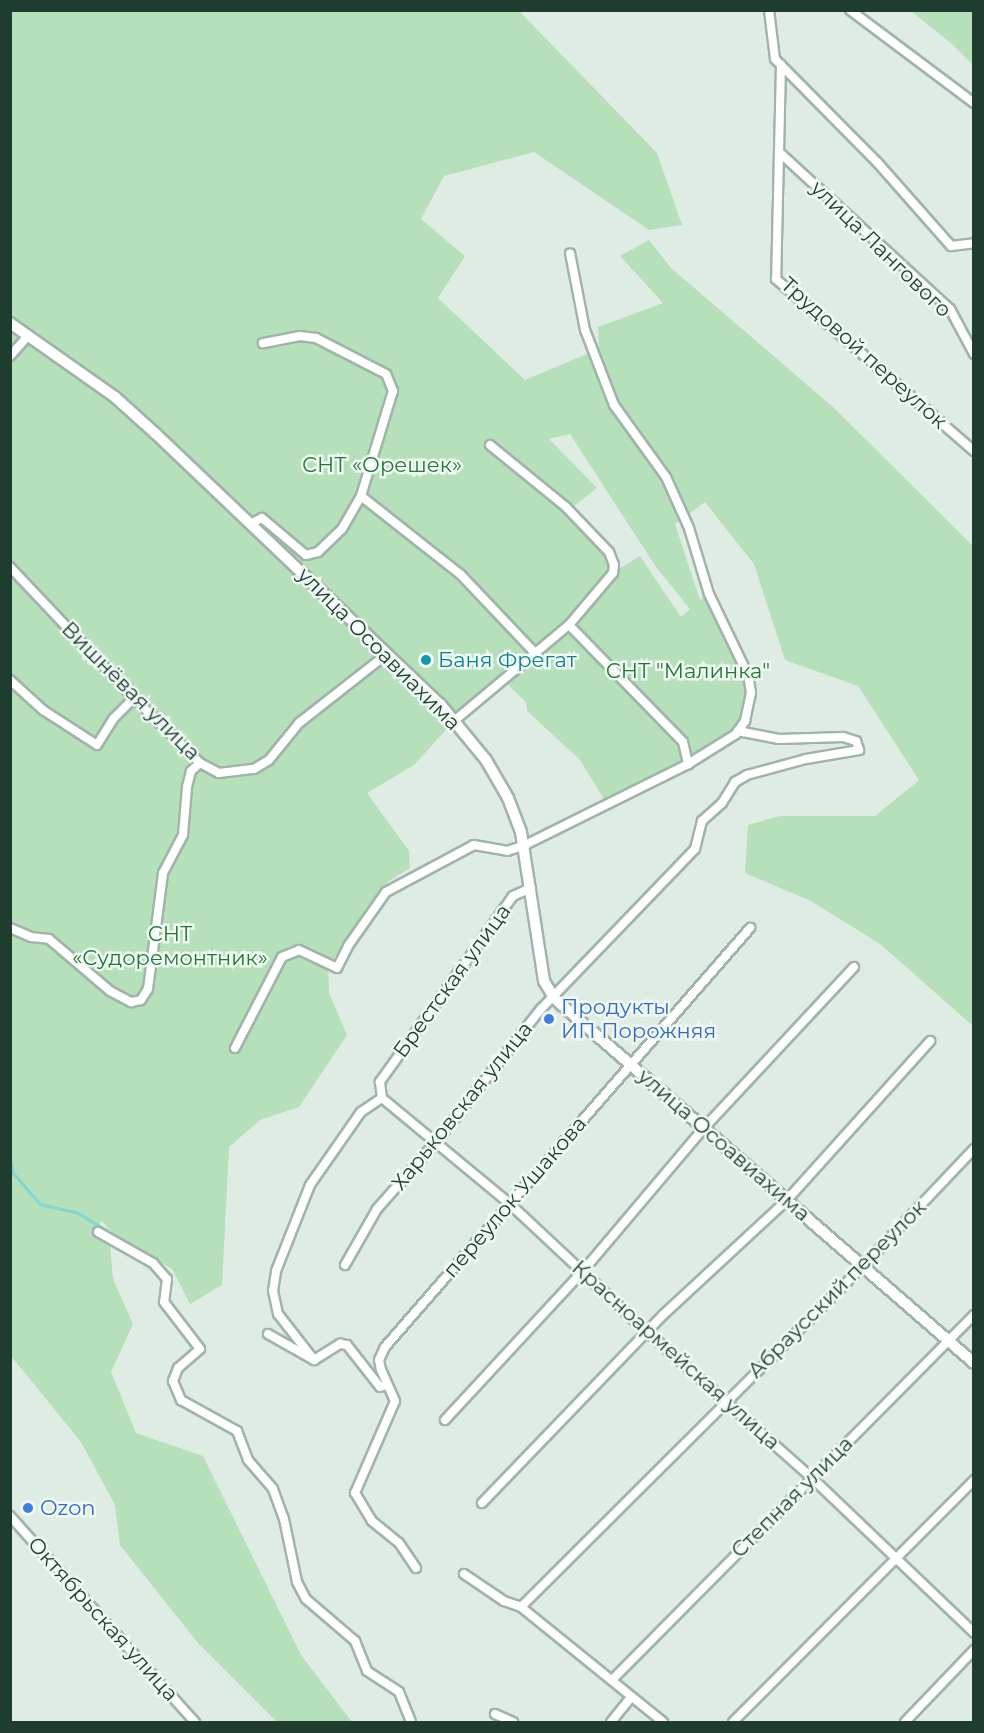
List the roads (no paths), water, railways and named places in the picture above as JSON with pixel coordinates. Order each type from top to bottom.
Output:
[{"type":"street","points":[[769,10],[775,59],[877,162],[951,246],[974,243]]},
{"type":"street","points":[[850,10],[974,103]]},
{"type":"street","name":"Трудовой переулок","points":[[781,65],[776,279],[974,451]]},
{"type":"street","name":"улица Лангового","points":[[779,152],[950,309],[974,354]]},
{"type":"street","points":[[235,1048],[282,957],[298,950],[337,968],[348,946],[386,892],[474,845],[507,851],[525,845],[688,764],[738,731],[745,721],[751,693],[748,675],[709,594],[689,528],[666,477],[614,405],[585,330],[570,253]]},
{"type":"street","name":"улица Осоавиахима","points":[[10,323],[115,397],[252,522],[453,721],[486,760],[508,798],[525,845],[544,981],[555,999],[974,1363]]},
{"type":"street","points":[[10,356],[29,335]]},
{"type":"street","points":[[252,522],[262,518],[306,555],[318,552],[342,529],[361,496],[393,391],[392,381],[386,374],[316,338],[300,336],[263,342]]},
{"type":"street","points":[[453,721],[569,625],[613,573],[609,552],[566,507],[490,445]]},
{"type":"street","points":[[361,496],[461,575],[517,629],[536,654]]},
{"type":"street","name":"Вишнёвая улица","points":[[10,567],[134,698],[200,763],[230,774],[254,769],[269,760],[299,723],[387,654]]},
{"type":"street","points":[[569,625],[683,742],[688,764]]},
{"type":"street","points":[[10,680],[43,710],[97,745],[113,718],[134,698]]},
{"type":"street","name":"Харьковская улица","points":[[345,1265],[377,1209],[437,1141],[541,1009],[555,999],[694,849],[702,821],[722,803],[735,782],[747,775],[806,759],[859,750],[856,741],[843,736],[779,739],[738,731]]},
{"type":"street","points":[[10,928],[31,937],[50,939],[111,991],[131,1002],[141,1000],[148,989],[164,873],[183,835],[187,787],[191,771],[200,763]]},
{"type":"street","name":"Брестская улица","points":[[382,1098],[380,1082],[513,896],[531,888]]},
{"type":"street","name":"переулок Ушакова","points":[[416,1568],[399,1544],[372,1521],[355,1493],[395,1401],[386,1385],[379,1360],[385,1347],[630,1063],[750,928]]},
{"type":"street","points":[[445,1420],[583,1271],[704,1128],[854,967]]},
{"type":"street","points":[[482,1503],[647,1332],[787,1200],[930,1041]]},
{"type":"street","points":[[314,1360],[278,1314],[273,1291],[276,1271],[310,1185],[361,1112],[382,1098]]},
{"type":"street","name":"Красноармейская улица","points":[[382,1098],[437,1141],[510,1204],[647,1332],[811,1477],[974,1633]]},
{"type":"street","name":"Абраусский переулок","points":[[521,1607],[724,1401],[862,1267],[974,1149]]},
{"type":"street","points":[[98,1232],[153,1263],[167,1279],[164,1302],[200,1349],[178,1368],[173,1381],[182,1400],[237,1431],[248,1460],[273,1489],[284,1519],[297,1582],[306,1599],[355,1641],[367,1671],[399,1692],[411,1722]]},
{"type":"street","name":"Степная улица","points":[[612,1680],[974,1315]]},
{"type":"street","points":[[268,1335],[314,1360]]},
{"type":"street","points":[[314,1360],[340,1344],[347,1346],[380,1387],[386,1385]]},
{"type":"street","points":[[733,1722],[974,1480]]},
{"type":"street","name":"Октябрьская улица","points":[[10,1516],[195,1722]]},
{"type":"street","points":[[464,1574],[504,1600],[521,1607],[663,1722]]},
{"type":"street","points":[[905,1722],[974,1650]]},
{"type":"street","points":[[611,1722],[631,1697]]},
{"type":"street","points":[[495,1714],[513,1722]]},
{"type":"waterway","points":[[10,1160],[13,1173],[40,1204],[78,1213],[106,1230]]},
{"type":"place","name":"Баня Фрегат","points":[[426,660]]},
{"type":"place","name":"Продукты ИП Порожняя","points":[[549,1019]]},
{"type":"place","name":"Ozon","points":[[28,1508]]},
{"type":"park label","name":"СНТ «Орешек»","points":[[382,465]]},
{"type":"park label","name":"СНТ \"Малинка\"","points":[[688,671]]},
{"type":"park label","name":"СНТ «Судоремонтник»","points":[[170,946]]}]
